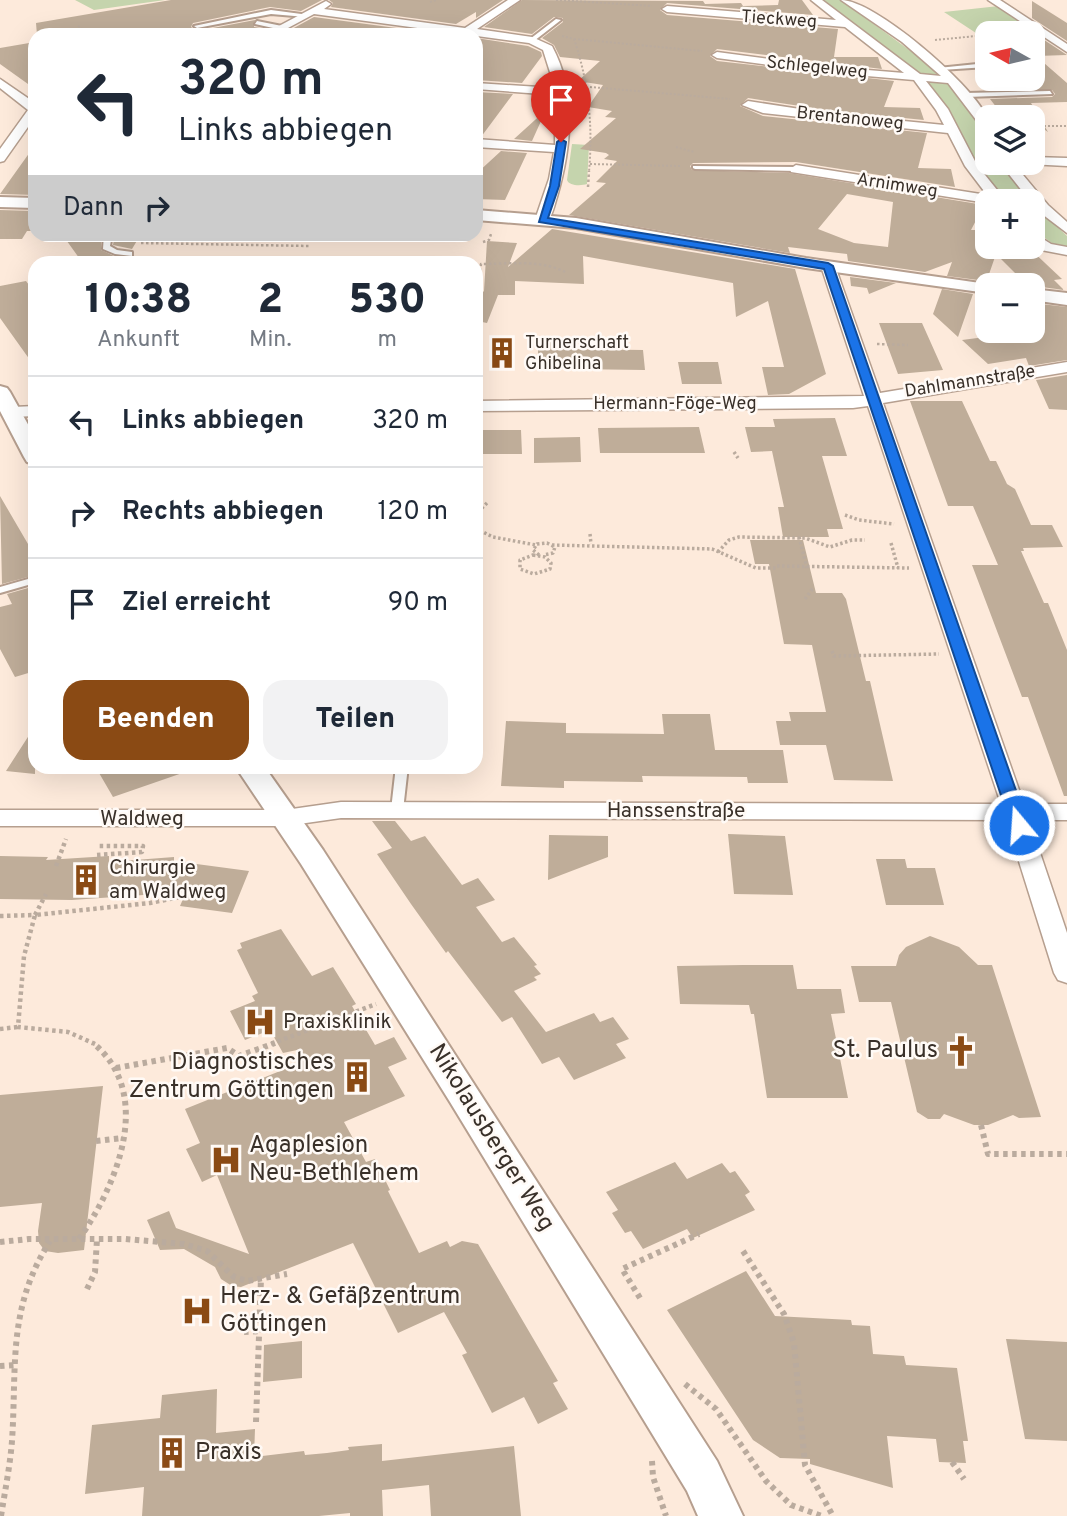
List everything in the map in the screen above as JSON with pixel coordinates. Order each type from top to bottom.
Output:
[{"type":"street","points":[[282,28],[333,0]]},
{"type":"street","points":[[472,28],[515,0]]},
{"type":"street","points":[[816,0],[917,77],[933,95],[971,166],[989,189]]},
{"type":"street","points":[[846,0],[941,68],[975,108]]},
{"type":"street","points":[[993,0],[1067,49]]},
{"type":"street","name":"Tieckweg","points":[[662,7],[727,16],[850,24]]},
{"type":"street","points":[[309,13],[425,28]]},
{"type":"street","points":[[483,35],[532,40],[548,48],[556,67],[563,119],[561,149],[552,194],[542,220]]},
{"type":"street","name":"Schlegelweg","points":[[717,55],[792,66],[953,79]]},
{"type":"street","points":[[0,82],[28,104]]},
{"type":"street","points":[[483,87],[559,92]]},
{"type":"street","name":"Brentanoweg","points":[[748,105],[834,118],[953,130]]},
{"type":"street","points":[[0,158],[28,119]]},
{"type":"street","points":[[483,144],[561,149]]},
{"type":"street","points":[[1045,161],[1067,162]]},
{"type":"street","name":"Arnimweg","points":[[796,169],[975,197]]},
{"type":"street","points":[[1016,175],[1043,208],[1067,229]]},
{"type":"street","points":[[0,202],[28,203]]},
{"type":"street","points":[[483,216],[542,220],[828,266],[975,286]]},
{"type":"street","points":[[1045,246],[1067,251]]},
{"type":"street","points":[[828,266],[1015,812],[1067,973]]},
{"type":"street","points":[[1045,296],[1067,299]]},
{"type":"street","name":"Dahlmannstraße","points":[[873,399],[1067,367]]},
{"type":"street","points":[[4,399],[28,408]]},
{"type":"street","points":[[4,399],[28,444]]},
{"type":"street","name":"Hermann-Föge-Weg","points":[[483,406],[853,403],[873,399]]},
{"type":"street","name":"Nikolausberger Weg","points":[[255,774],[400,995],[605,1318],[702,1476],[721,1516]]},
{"type":"street","name":"Hanssenstraße","points":[[285,818],[341,810],[1067,813]]},
{"type":"street","name":"Waldweg","points":[[0,818],[285,818]]},
{"type":"lane","points":[[197,26],[271,12],[309,13]]},
{"type":"lane","points":[[532,40],[558,20]]},
{"type":"lane","points":[[257,23],[282,28]]},
{"type":"lane","points":[[941,68],[975,66]]},
{"type":"lane","points":[[966,95],[1050,93]]},
{"type":"lane","points":[[695,167],[796,169]]},
{"type":"lane","points":[[108,242],[110,250],[129,254]]},
{"type":"lane","points":[[0,590],[28,582]]},
{"type":"lane","points":[[397,810],[400,774]]},
{"type":"path","points":[[430,2],[436,0]]},
{"type":"path","points":[[556,0],[662,7]]},
{"type":"path","points":[[574,39],[709,51],[717,55]]},
{"type":"path","points":[[590,87],[733,99],[748,105]]},
{"type":"path","points":[[1045,126],[1067,126]]},
{"type":"path","points":[[676,147],[694,152]]},
{"type":"path","points":[[590,164],[695,167]]},
{"type":"path","points":[[194,242],[310,246]]},
{"type":"path","points":[[483,264],[560,267],[567,273]]},
{"type":"path","points":[[855,344],[908,345]]},
{"type":"path","points":[[734,452],[738,458]]},
{"type":"path","points":[[483,507],[487,503]]},
{"type":"path","points":[[845,515],[859,520],[915,524]]},
{"type":"path","points":[[483,532],[488,536],[520,539],[536,545],[591,544],[718,552],[756,568],[901,568],[891,543]]},
{"type":"path","points":[[590,534],[591,544]]},
{"type":"path","points":[[718,552],[733,538],[799,537],[830,547],[852,540],[865,540]]},
{"type":"path","points":[[799,537],[807,568]]},
{"type":"path","points":[[536,545],[534,551],[540,555],[551,562],[548,570],[534,574],[520,569],[518,564],[522,559],[540,555],[553,553],[556,549],[552,545]]},
{"type":"path","points":[[805,598],[813,588]]},
{"type":"path","points":[[832,650],[834,656],[961,654]]},
{"type":"path","points":[[56,866],[74,819]]},
{"type":"path","points":[[99,846],[143,846],[142,852],[97,856],[99,846]]},
{"type":"path","points":[[18,1027],[21,976],[29,929],[46,894]]},
{"type":"path","points":[[0,916],[159,902],[185,896]]},
{"type":"path","points":[[116,1068],[227,1048],[239,1056],[400,995]]},
{"type":"path","points":[[0,1029],[48,1028],[76,1034],[97,1045],[116,1068],[123,1089],[123,1138],[108,1191],[92,1223],[79,1239]]},
{"type":"path","points":[[981,1125],[988,1154],[1067,1154]]},
{"type":"path","points":[[96,1141],[123,1138]]},
{"type":"path","points":[[640,1298],[622,1269],[699,1234]]},
{"type":"path","points":[[0,1242],[29,1239],[97,1239],[184,1244],[206,1251],[234,1277],[247,1281],[287,1274]]},
{"type":"path","points":[[87,1289],[95,1272],[97,1239]]},
{"type":"path","points":[[1,1516],[12,1443],[18,1312],[32,1267],[50,1241]]},
{"type":"path","points":[[743,1251],[784,1314],[794,1343],[801,1393],[805,1465],[833,1516]]},
{"type":"path","points":[[256,1422],[261,1278]]},
{"type":"path","points":[[244,1332],[260,1331]]},
{"type":"path","points":[[0,1366],[15,1365]]},
{"type":"path","points":[[675,1376],[716,1409],[766,1481],[791,1505],[822,1516]]},
{"type":"path","points":[[952,1462],[964,1479]]},
{"type":"green space","points":[[75,0],[165,0],[94,10]]},
{"type":"green space","points":[[821,0],[840,0],[845,3],[942,74],[921,74]]},
{"type":"green space","points":[[999,6],[1021,21],[975,21],[975,32],[944,12]]},
{"type":"green space","points":[[928,83],[950,83],[972,111],[975,116],[975,162],[949,111]]},
{"type":"green space","points":[[572,144],[589,145],[587,184],[573,184],[567,180]]},
{"type":"green space","points":[[984,175],[1010,175],[1022,189],[995,189]]},
{"type":"green space","points":[[1045,215],[1067,236],[1067,248],[1053,244],[1045,238]]},
{"type":"building","points":[[171,0],[322,0],[301,11],[270,7],[193,23],[192,28],[36,28],[36,23]]},
{"type":"building","points":[[329,0],[503,0],[476,18],[476,12],[456,24],[331,7],[333,3]]},
{"type":"building","points":[[522,0],[703,1],[705,4],[741,3],[743,6],[778,5],[779,0],[802,0],[813,15],[667,3],[660,10],[667,15],[838,29],[834,57],[878,57],[882,69],[717,49],[710,56],[717,61],[894,81],[884,107],[920,108],[924,120],[833,111],[748,98],[740,106],[763,116],[927,133],[918,168],[951,169],[955,187],[796,162],[693,163],[690,166],[692,170],[789,173],[975,204],[975,222],[971,230],[975,230],[975,259],[994,259],[989,273],[975,273],[975,280],[947,276],[952,262],[925,272],[848,261],[847,254],[788,247],[790,253],[569,215],[606,183],[596,182],[617,161],[604,159],[609,155],[606,153],[580,149],[616,118],[605,117],[612,111],[588,107],[603,85],[578,81],[600,61],[560,57],[554,45],[542,38],[563,22],[563,18],[554,17],[532,34],[484,27]],"holes":[[[847,194],[893,202],[888,247],[854,243],[818,229]]]},
{"type":"building","points":[[1032,1],[1067,23],[1067,41],[1045,27],[1045,21],[1032,18]]},
{"type":"building","points":[[314,17],[396,28],[344,28],[294,28]]},
{"type":"building","points":[[255,20],[254,27],[260,28],[213,28]]},
{"type":"building","points":[[483,39],[528,46],[541,52],[542,56],[522,83],[483,80]]},
{"type":"building","points":[[1045,41],[1067,55],[1045,56]]},
{"type":"building","points":[[28,43],[28,84],[0,64],[0,48]]},
{"type":"building","points":[[1045,64],[1067,83],[1067,102],[995,105],[990,99],[1052,97],[1055,94],[1052,90],[1045,90]]},
{"type":"building","points":[[483,92],[513,94],[483,134]]},
{"type":"building","points":[[546,110],[532,141],[514,139]]},
{"type":"building","points":[[501,151],[527,153],[505,200],[483,199],[483,168]]},
{"type":"building","points":[[28,155],[28,195],[0,194]]},
{"type":"building","points":[[0,210],[28,211],[28,231],[22,239],[0,239]]},
{"type":"building","points":[[552,229],[795,269],[826,374],[789,394],[768,395],[762,367],[784,367],[768,301],[736,317],[733,283],[583,256],[584,284],[515,281],[515,295],[498,295],[487,323],[483,322],[487,241],[517,243],[508,267]]},
{"type":"building","points":[[68,242],[101,242],[101,250],[114,256],[78,256]]},
{"type":"building","points":[[114,242],[136,242],[132,249],[113,245]]},
{"type":"building","points":[[1001,259],[1041,259],[1062,279],[1054,280],[1064,290],[1045,287],[1045,273],[1015,273]]},
{"type":"building","points":[[850,277],[896,283],[869,294],[867,288],[851,286]]},
{"type":"building","points":[[26,281],[28,284],[28,357],[0,318],[0,286]]},
{"type":"building","points":[[942,289],[973,294],[958,337],[933,314]]},
{"type":"building","points":[[1045,304],[1067,307],[1067,360],[1029,366],[1026,358],[988,364],[962,340],[975,338],[975,343],[1045,343]]},
{"type":"building","points":[[879,323],[922,323],[943,370],[898,374]]},
{"type":"building","points":[[538,342],[572,342],[573,349],[643,350],[645,370],[571,369],[571,363],[538,364]]},
{"type":"building","points":[[678,362],[718,362],[722,384],[682,384]]},
{"type":"building","points":[[1067,375],[1067,410],[1049,409],[1036,380]]},
{"type":"building","points":[[910,401],[962,401],[990,461],[996,461],[1007,484],[1015,489],[1031,525],[1052,525],[1063,547],[1023,548],[1024,551],[1021,551],[1044,603],[1048,603],[1067,650],[1067,796],[1064,796],[1028,697],[1022,697],[972,565],[998,565],[973,506],[948,506]]},
{"type":"building","points":[[835,418],[847,456],[822,456],[843,529],[827,529],[829,537],[783,537],[778,507],[784,507],[772,451],[751,452],[745,427],[775,427],[773,419]]},
{"type":"building","points":[[699,427],[705,453],[600,453],[598,428]]},
{"type":"building","points":[[483,430],[521,430],[522,454],[483,454]]},
{"type":"building","points":[[580,437],[581,462],[534,463],[534,438]]},
{"type":"building","points":[[0,496],[28,544],[28,577],[2,584]]},
{"type":"building","points":[[750,540],[803,540],[816,593],[842,593],[846,599],[866,681],[870,681],[893,781],[834,780],[826,745],[780,745],[776,721],[791,721],[789,712],[826,712],[812,645],[784,644],[769,564],[755,564]]},
{"type":"building","points":[[28,588],[28,673],[15,677],[0,649],[0,607],[12,604],[7,594]]},
{"type":"building","points":[[662,714],[710,714],[715,750],[783,750],[788,783],[748,783],[747,777],[642,776],[643,782],[564,781],[564,788],[501,786],[506,721],[566,723],[566,733],[664,734]]},
{"type":"building","points":[[28,737],[28,773],[6,771]]},
{"type":"building","points":[[100,774],[179,774],[113,797]]},
{"type":"building","points":[[372,821],[395,821],[411,841],[425,836],[462,885],[478,878],[495,900],[476,907],[502,942],[514,937],[541,974],[534,977],[537,980],[514,991],[546,1032],[594,1013],[600,1022],[613,1017],[629,1039],[616,1044],[626,1058],[574,1080],[559,1057],[542,1064],[512,1017],[502,1022],[448,951],[446,953],[411,904],[377,854],[392,848]]},
{"type":"building","points":[[728,834],[785,836],[793,895],[734,894]]},
{"type":"building","points":[[549,835],[608,836],[608,857],[548,880]]},
{"type":"building","name":"Chirurgie am Waldweg","points":[[0,856],[48,857],[46,860],[109,856],[109,862],[174,857],[174,861],[249,871],[232,913],[180,906],[186,892],[72,900],[0,899]]},
{"type":"building","points":[[876,859],[905,859],[907,868],[935,868],[944,905],[886,905]]},
{"type":"building","points":[[281,929],[312,976],[333,967],[356,1004],[352,1006],[375,1045],[394,1037],[407,1059],[388,1067],[405,1096],[344,1122],[366,1162],[375,1159],[419,1253],[447,1241],[450,1247],[462,1241],[478,1244],[558,1381],[553,1383],[568,1409],[538,1424],[524,1397],[492,1413],[462,1355],[467,1353],[444,1312],[398,1333],[353,1243],[241,1287],[232,1286],[221,1279],[215,1267],[184,1249],[160,1250],[147,1220],[169,1211],[176,1228],[249,1254],[217,1175],[202,1182],[186,1149],[200,1143],[185,1109],[300,1063],[297,1050],[283,1053],[270,1030],[245,1040],[230,1011],[255,1001],[252,996],[258,993],[237,950],[242,948],[240,943]]},
{"type":"building","name":"St. Paulus","points":[[930,936],[959,947],[978,965],[992,965],[1041,1117],[1019,1118],[1013,1115],[988,1125],[974,1125],[944,1114],[940,1119],[928,1119],[917,1112],[891,1002],[859,1002],[851,966],[896,966],[899,955],[906,947]]},
{"type":"building","points":[[793,965],[797,989],[841,989],[845,1013],[831,1014],[848,1098],[767,1098],[754,1014],[751,1014],[749,1005],[680,1004],[677,966]]},
{"type":"building","points":[[103,1086],[84,1250],[58,1253],[45,1251],[39,1243],[38,1231],[42,1203],[0,1207],[0,1095]]},
{"type":"building","points":[[675,1162],[687,1179],[722,1163],[730,1173],[735,1171],[750,1192],[745,1195],[755,1210],[693,1238],[687,1229],[643,1249],[631,1231],[625,1233],[612,1213],[618,1210],[606,1192]]},
{"type":"building","points":[[746,1271],[775,1316],[851,1320],[852,1325],[870,1326],[873,1354],[904,1356],[906,1365],[957,1368],[968,1441],[963,1441],[966,1463],[939,1462],[936,1439],[887,1436],[893,1488],[810,1464],[810,1459],[780,1458],[753,1440],[667,1310]]},
{"type":"building","points":[[1006,1339],[1067,1342],[1067,1441],[1025,1439]]},
{"type":"building","points":[[302,1341],[302,1378],[263,1382],[264,1345]]},
{"type":"building","points":[[217,1389],[216,1433],[255,1429],[254,1457],[304,1451],[305,1455],[327,1453],[349,1450],[348,1447],[382,1444],[382,1461],[514,1446],[521,1516],[431,1516],[429,1485],[382,1490],[383,1516],[350,1516],[350,1513],[319,1516],[142,1516],[144,1487],[85,1494],[92,1425],[160,1418],[162,1395]]},
{"type":"place","name":"Turnerschaft Ghibelina","points":[[502,353]]},
{"type":"place","name":"Chirurgie am Waldweg","points":[[86,880]]},
{"type":"place","name":"Praxisklinik","points":[[260,1022]]},
{"type":"place","name":"St. Paulus","points":[[961,1051]]},
{"type":"place","name":"Diagnostisches Zentrum Göttingen","points":[[357,1077]]},
{"type":"place","name":"Agaplesion Neu-Bethlehem","points":[[226,1160]]},
{"type":"place","name":"Herz- & Gefäßzentrum Göttingen","points":[[197,1311]]},
{"type":"place","name":"Praxis","points":[[172,1453]]},
{"type":"route","points":[[561,142],[554,186],[542,220],[608,228],[828,266],[1019,825]]}]
